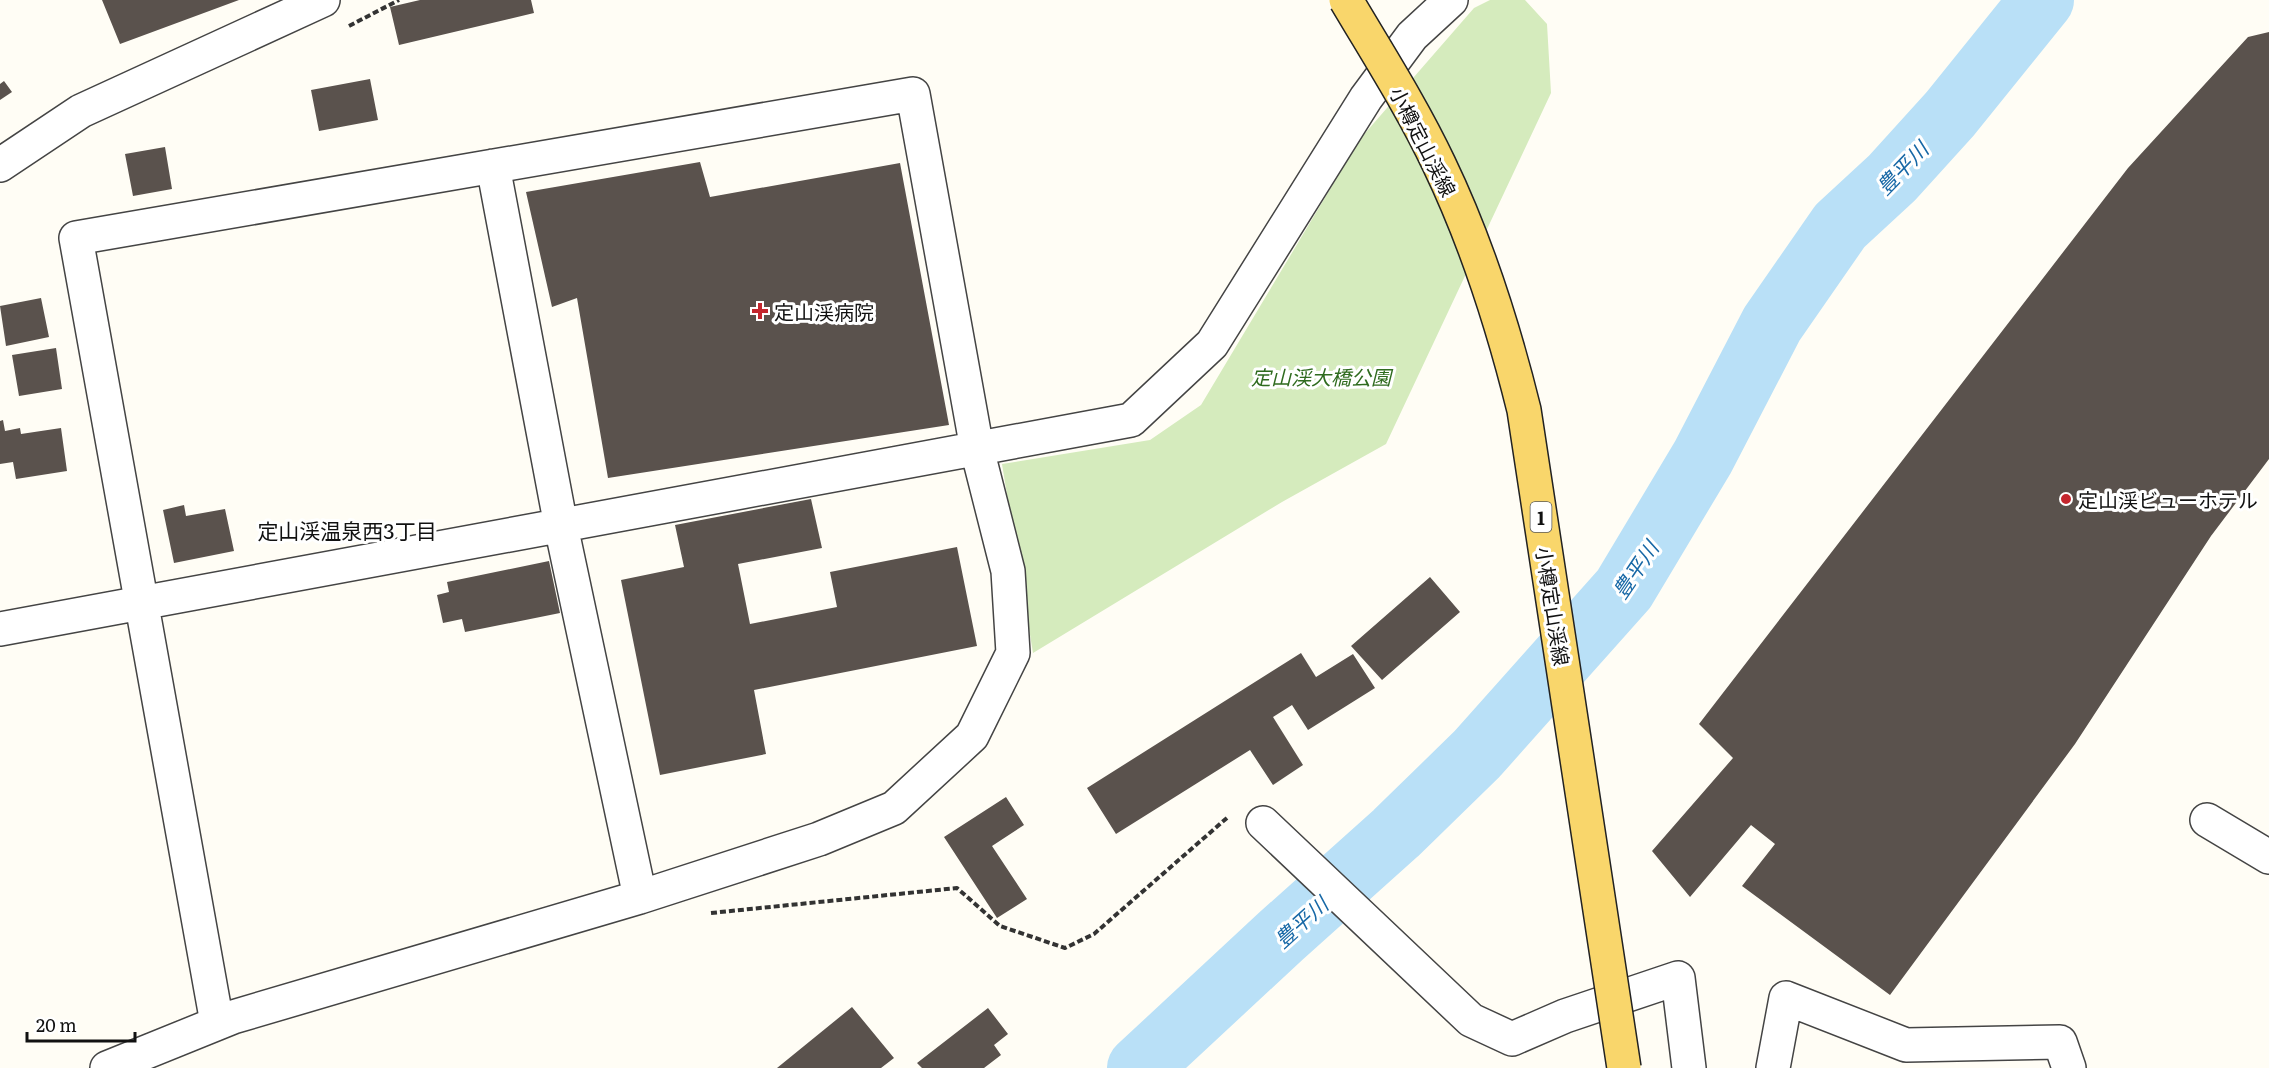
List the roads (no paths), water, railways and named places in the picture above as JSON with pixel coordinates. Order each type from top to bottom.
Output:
[{"type":"main road","name":"小樽定山渓線","points":[[1346,0],[1438,164],[1473,241],[1505,332],[1524,410],[1624,1068]]},
{"type":"street","points":[[0,165],[81,111],[323,0]]},
{"type":"street","points":[[0,628],[140,605],[1131,420],[1212,344],[1366,98],[1412,36],[1451,0]]},
{"type":"street","points":[[107,1068],[217,1023],[640,897],[819,839],[894,808],[972,736],[1013,653],[1008,571],[977,449],[913,94],[76,238],[140,605],[217,1023]]},
{"type":"street","points":[[494,166],[561,526],[640,897]]},
{"type":"street","points":[[2207,820],[2269,857]]},
{"type":"street","points":[[1263,823],[1471,1020],[1512,1040],[1565,1016],[1678,978],[1689,1068]]},
{"type":"street","points":[[1773,1068],[1786,998],[1906,1045],[2060,1042],[2069,1068]]},
{"type":"waterway","name":"豊平川","points":[[1139,1068],[1396,833],[1477,754],[1624,589],[1703,457],[1772,324],[1840,226],[1892,178],[1950,114],[2042,0]]},
{"type":"place","name":"定山渓病院","points":[[760,311]]},
{"type":"place","name":"定山渓ビューホテル","points":[[2066,499]]},
{"type":"district","name":"定山渓温泉西3丁目","points":[[347,529]]},
{"type":"park label","name":"定山渓大橋公園","points":[[1321,376]]}]
